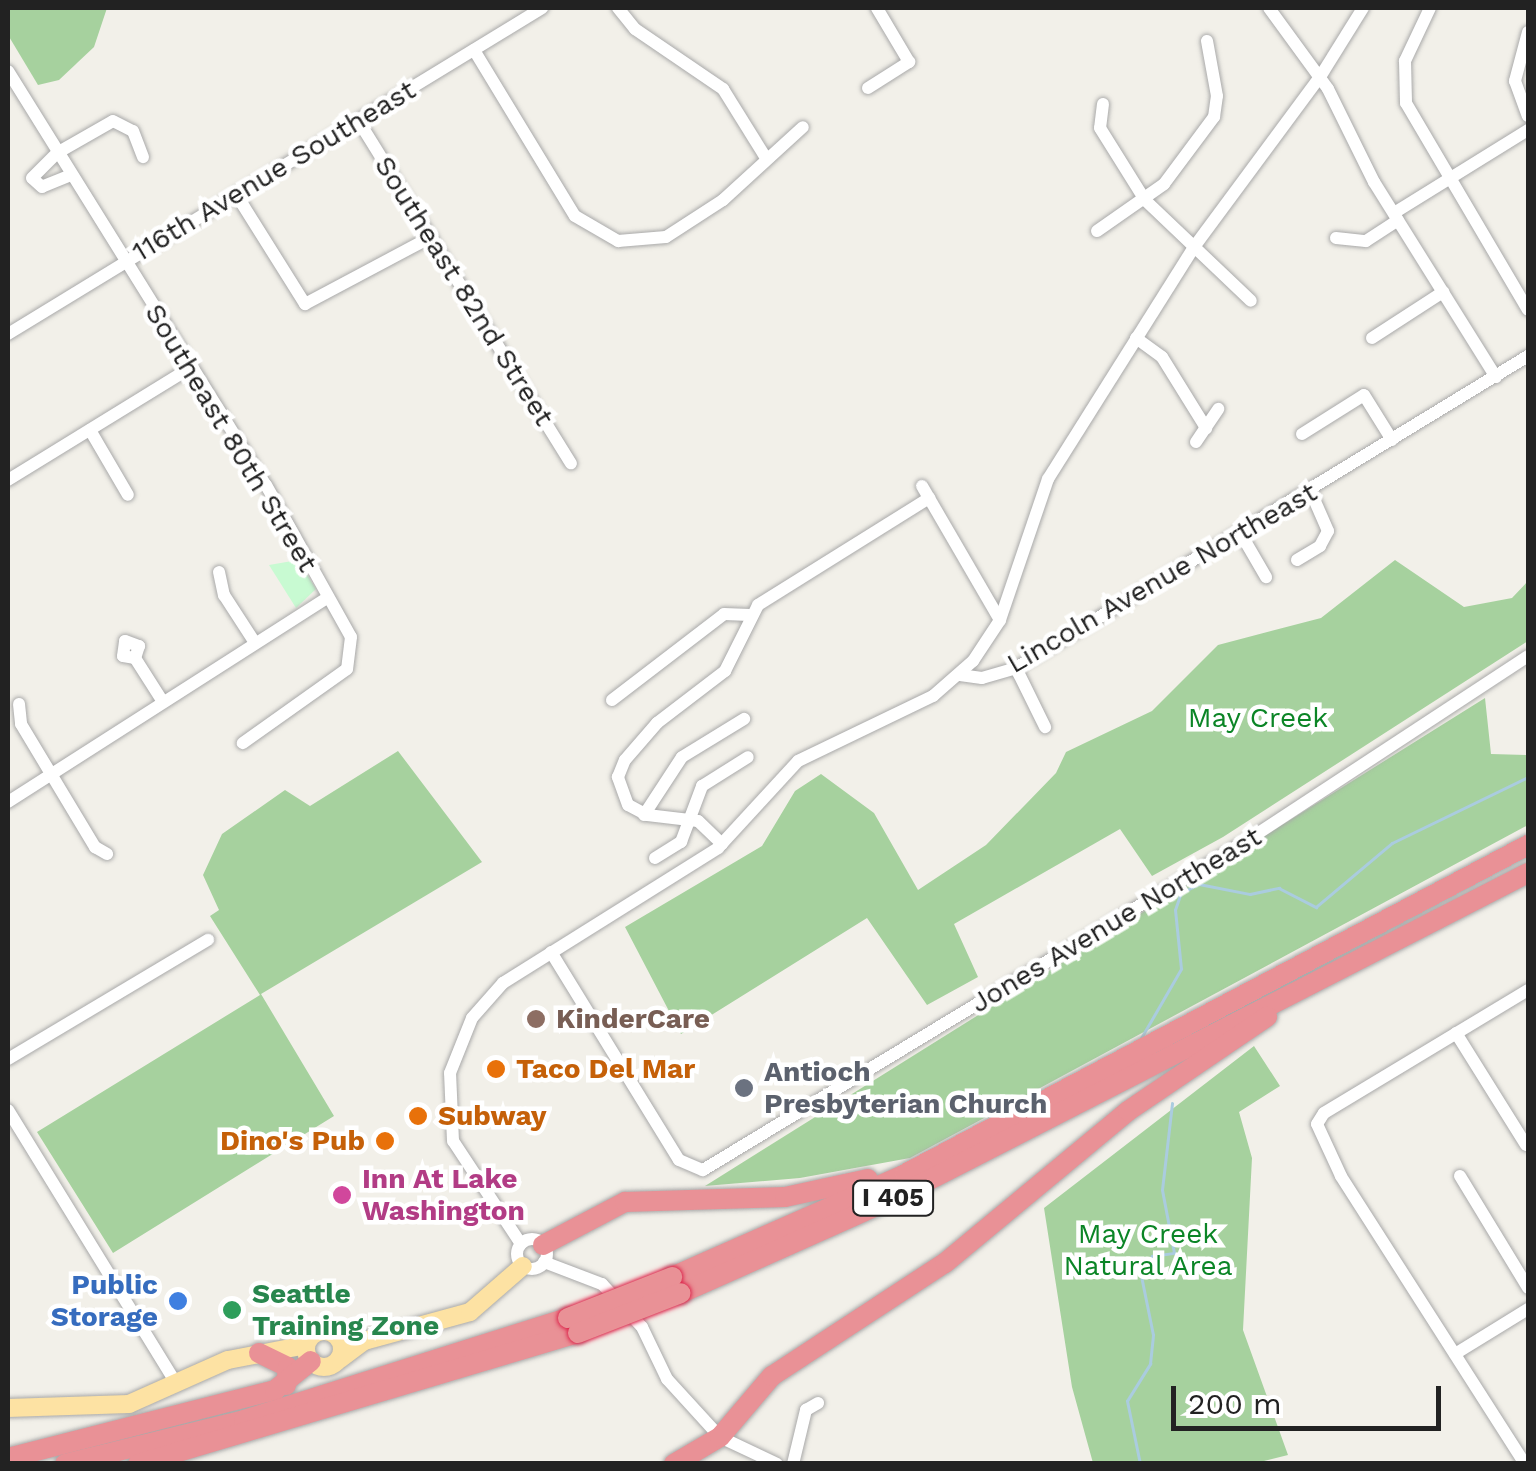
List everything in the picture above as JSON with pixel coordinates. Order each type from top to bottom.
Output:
[{"type":"highway","name":"I 405","points":[[1194,1041],[1528,845]]},
{"type":"highway","name":"I 405","points":[[676,1285],[1026,1111],[1194,1041],[1528,872]]},
{"type":"highway","points":[[674,1464],[720,1436],[772,1376],[946,1263],[1128,1111],[1194,1041]]},
{"type":"highway","name":"I 405","points":[[138,1464],[573,1326],[890,1200],[1096,1082]]},
{"type":"highway","points":[[544,1254],[624,1202],[785,1198],[856,1183],[1026,1111]]},
{"type":"highway","name":"I 405","points":[[65,1464],[244,1420],[573,1326]]},
{"type":"highway","points":[[260,1353],[288,1367],[286,1385]]},
{"type":"highway","points":[[8,1458],[286,1385],[308,1355]]},
{"type":"main road","points":[[308,1355],[318,1332],[364,1340],[470,1312],[523,1266]]},
{"type":"main road","points":[[339,1338],[340,1359]]},
{"type":"main road","points":[[8,1408],[130,1404],[260,1353],[308,1355],[326,1367],[364,1340]]},
{"type":"street","name":"116th Avenue Southeast","points":[[8,334],[542,8]]},
{"type":"street","points":[[618,8],[635,29],[723,88],[766,158]]},
{"type":"street","points":[[868,88],[910,62],[877,8]]},
{"type":"street","points":[[1269,8],[1320,77],[1396,216],[1496,376]]},
{"type":"street","points":[[1430,8],[1405,61],[1403,90],[1448,180],[1528,310]]},
{"type":"street","points":[[960,675],[1000,620],[1042,490],[1194,247],[1320,77],[1361,9]]},
{"type":"street","points":[[1528,32],[1515,81],[1528,116]]},
{"type":"street","points":[[1097,231],[1145,200],[1214,117],[1206,41]]},
{"type":"street","points":[[474,50],[575,216],[618,242],[666,237],[723,200],[803,128]]},
{"type":"street","name":"Southeast 80th Street","points":[[8,71],[352,637],[353,653],[342,674],[258,727],[243,744]]},
{"type":"street","points":[[1103,104],[1100,128],[1145,200],[1250,301]]},
{"type":"street","name":"Southeast 82nd Street","points":[[358,120],[570,463]]},
{"type":"street","points":[[70,176],[42,187],[34,183],[36,169],[113,121],[132,132],[143,157]]},
{"type":"street","points":[[1336,238],[1366,241],[1448,180],[1528,130]]},
{"type":"street","points":[[236,194],[305,304],[432,236]]},
{"type":"street","points":[[1372,338],[1444,292]]},
{"type":"street","points":[[1136,338],[1162,358],[1206,428]]},
{"type":"street","name":"Lincoln Avenue Northeast","points":[[521,1244],[458,1155],[450,1124],[450,1073],[480,1006],[551,952],[722,844],[798,762],[933,696],[960,675],[982,678],[1016,668],[1311,492],[1528,356]]},
{"type":"street","points":[[8,480],[190,368]]},
{"type":"street","points":[[1302,434],[1364,395],[1392,440]]},
{"type":"street","points":[[1196,442],[1218,409]]},
{"type":"street","points":[[90,430],[128,495]]},
{"type":"street","points":[[722,844],[687,818],[644,815],[622,795],[619,770],[656,723],[725,672],[750,615],[785,585],[926,492],[1000,620]]},
{"type":"street","points":[[1297,560],[1320,546],[1328,532],[1311,492]]},
{"type":"street","points":[[1241,534],[1266,577]]},
{"type":"street","points":[[219,572],[224,595],[255,643]]},
{"type":"street","points":[[8,802],[95,750],[328,597]]},
{"type":"street","points":[[612,700],[724,614],[750,615]]},
{"type":"street","name":"Jones Avenue Northeast","points":[[551,952],[680,1160],[697,1170],[716,1164],[1251,838],[1528,656]]},
{"type":"street","points":[[135,658],[163,702]]},
{"type":"street","points":[[1016,668],[1044,727]]},
{"type":"street","points":[[19,704],[20,724],[94,846],[108,854]]},
{"type":"street","points":[[644,815],[682,757],[744,719]]},
{"type":"street","points":[[655,858],[681,842],[702,786],[748,757]]},
{"type":"street","points":[[8,1059],[208,940]]},
{"type":"street","points":[[1524,1454],[1341,1176],[1317,1124],[1324,1113],[1528,990]]},
{"type":"street","points":[[1456,1033],[1526,1145]]},
{"type":"street","points":[[8,1110],[177,1385]]},
{"type":"street","points":[[1460,1176],[1528,1288]]},
{"type":"street","points":[[544,1254],[523,1266],[521,1244],[530,1239],[544,1254],[602,1284],[642,1327],[668,1379],[720,1436],[777,1464]]},
{"type":"street","points":[[1455,1354],[1528,1309]]},
{"type":"street","points":[[793,1464],[806,1410],[818,1403]]},
{"type":"green space","points":[[8,8],[107,8],[94,47],[59,80],[38,85],[8,35]]},
{"type":"green space","points":[[298,560],[316,589],[296,608],[269,565]]},
{"type":"green space","name":"May Creek","points":[[1395,560],[1464,607],[1512,598],[1528,581],[1528,641],[1223,837],[1152,876],[1120,829],[954,924],[978,977],[927,1005],[867,918],[681,1034],[625,927],[762,846],[795,791],[821,774],[874,813],[918,890],[986,845],[1056,773],[1066,752],[1152,711],[1218,645],[1321,618]]},
{"type":"green space","name":"May Creek","points":[[1485,698],[1491,754],[1528,755],[1528,825],[910,1158],[800,1178],[705,1186]]},
{"type":"green space","points":[[398,751],[482,862],[261,994],[334,1116],[113,1253],[37,1132],[260,995],[210,916],[219,910],[203,875],[222,834],[285,790],[310,806]]},
{"type":"green space","name":"May Creek Natural Area","points":[[1254,1046],[1280,1086],[1239,1112],[1252,1158],[1243,1330],[1288,1455],[1252,1464],[1093,1463],[1072,1387],[1044,1208]]},
{"type":"waterway","name":"May Creek","points":[[1140,1040],[1181,969],[1175,910],[1181,893],[1199,884],[1250,894],[1279,888],[1316,907],[1392,843],[1528,777]]},
{"type":"waterway","name":"May Creek","points":[[1140,1464],[1127,1401],[1150,1364],[1153,1335],[1140,1271],[1152,1256],[1174,1253],[1162,1190],[1172,1104]]},
{"type":"place","name":"KinderCare","points":[[536,1019]]},
{"type":"place","name":"Taco Del Mar","points":[[496,1069]]},
{"type":"place","name":"Antioch Presbyterian Church","points":[[744,1088]]},
{"type":"place","name":"Subway","points":[[418,1116]]},
{"type":"place","name":"Dino's Pub","points":[[385,1141]]},
{"type":"place","name":"Inn At Lake Washington","points":[[342,1195]]},
{"type":"place","name":"Public Storage","points":[[178,1301]]},
{"type":"place","name":"Seattle Training Zone","points":[[232,1310]]}]
